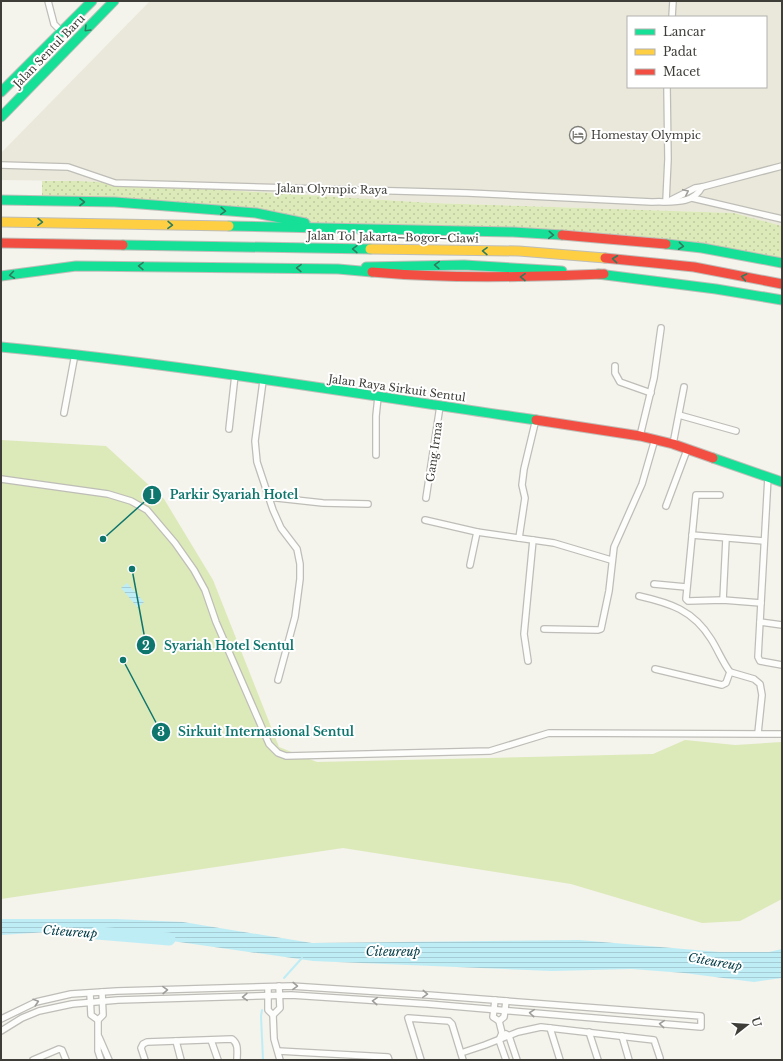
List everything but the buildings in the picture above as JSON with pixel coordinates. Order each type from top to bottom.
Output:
[{"type":"main road","name":"Jalan Sentul Baru","points":[[1,92],[92,1]]},
{"type":"main road","name":"Jalan Sentul Baru","points":[[1,117],[114,1]]},
{"type":"main road","points":[[1,200],[114,202],[256,213],[331,229]]},
{"type":"main road","name":"Jalan Tol Jakarta–Bogor–Ciawi","points":[[1,222],[512,232],[609,238],[702,248],[782,264]]},
{"type":"main road","name":"Jalan Tol Jakarta–Bogor–Ciawi","points":[[1,243],[519,251],[694,267],[782,284]]},
{"type":"main road","points":[[1,276],[76,266],[338,269],[403,275],[532,277],[604,274],[716,289],[782,300]]},
{"type":"main road","name":"Jalan Raya Sirkuit Sentul","points":[[1,346],[76,354],[235,375],[378,398],[536,419],[640,436],[673,444],[782,482]]},
{"type":"street","points":[[48,1],[54,24],[62,32]]},
{"type":"street","points":[[672,16],[673,1]]},
{"type":"street","points":[[667,88],[668,201]]},
{"type":"street","name":"Jalan Olympic Raya","points":[[1,165],[68,167],[115,183],[348,189],[652,202],[679,202],[692,198]]},
{"type":"street","name":"Jalan Olympic Raya","points":[[668,201],[695,188],[782,166]]},
{"type":"street","points":[[692,198],[699,194],[702,187]]},
{"type":"street","points":[[692,198],[782,219]]},
{"type":"street","points":[[640,436],[651,393],[661,328]]},
{"type":"street","points":[[64,412],[76,354]]},
{"type":"street","points":[[615,366],[620,382],[651,393]]},
{"type":"street","points":[[229,429],[235,375]]},
{"type":"street","points":[[263,380],[255,451],[268,497],[281,528],[296,548],[300,564],[300,580],[295,618],[278,680]]},
{"type":"street","points":[[673,444],[684,387]]},
{"type":"street","points":[[376,455],[376,416],[378,398]]},
{"type":"street","name":"Gang Irma","points":[[426,498],[440,406]]},
{"type":"street","points":[[679,415],[736,430]]},
{"type":"street","points":[[519,538],[525,498],[522,485],[524,468],[536,419]]},
{"type":"street","points":[[544,630],[601,629],[609,591],[611,560],[614,547],[622,526],[642,484],[655,439]]},
{"type":"street","points":[[666,506],[687,450]]},
{"type":"street","points":[[768,477],[759,660],[782,665]]},
{"type":"street","points":[[1,479],[108,494],[131,501],[147,510],[175,543],[194,570],[205,590],[216,622],[268,744],[278,754],[286,756],[490,751],[549,733],[782,734]]},
{"type":"street","points":[[720,495],[696,495],[686,599],[688,601],[723,600],[761,603]]},
{"type":"street","points":[[268,497],[324,503],[368,504]]},
{"type":"street","points":[[425,520],[478,532],[554,543],[611,560]]},
{"type":"street","points":[[470,565],[478,532]]},
{"type":"street","points":[[692,535],[764,542]]},
{"type":"street","points":[[723,600],[726,539]]},
{"type":"street","points":[[528,661],[524,634],[533,540]]},
{"type":"street","points":[[654,584],[686,587]]},
{"type":"street","points":[[639,596],[673,604],[690,615],[711,639],[730,672],[754,679],[760,684],[762,695],[758,733]]},
{"type":"street","points":[[760,622],[782,625]]},
{"type":"street","points":[[655,668],[722,685],[726,683],[730,672]]},
{"type":"street","points":[[273,1015],[280,1008],[279,986]]},
{"type":"street","points":[[1,1019],[36,1002],[66,995],[102,992],[279,986],[421,994],[701,1016],[701,1027],[428,1004],[268,996],[91,1002],[57,1006],[22,1018],[1,1031]]},
{"type":"street","points":[[268,987],[268,1010],[273,1015],[274,1039],[280,1060]]},
{"type":"street","points":[[98,1020],[104,1015],[102,992]]},
{"type":"street","points":[[90,993],[91,1015],[98,1020]]},
{"type":"street","points":[[495,1000],[493,1017],[499,1021],[502,1033],[499,1040],[506,1060]]},
{"type":"street","points":[[499,1021],[504,1017],[506,1001]]},
{"type":"street","points":[[421,1060],[408,1018],[449,1021],[452,1024],[463,1060]]},
{"type":"street","points":[[98,1020],[98,1050],[101,1060]]},
{"type":"street","points":[[461,1052],[530,1028],[550,1028],[654,1040],[660,1058]]},
{"type":"street","points":[[550,1028],[560,1060]]},
{"type":"street","points":[[589,1032],[598,1060]]},
{"type":"street","points":[[502,1033],[509,1036],[517,1060]]},
{"type":"street","points":[[622,1036],[629,1060]]},
{"type":"street","points":[[99,1037],[109,1060]]},
{"type":"street","points":[[145,1060],[141,1048],[143,1044],[147,1042],[232,1039],[236,1041],[237,1060]]},
{"type":"street","points":[[211,1040],[218,1060]]},
{"type":"street","points":[[176,1041],[182,1060]]},
{"type":"street","points":[[33,1060],[59,1049],[62,1050],[66,1060]]},
{"type":"street","points":[[278,1051],[353,1057],[388,1057],[389,1060]]},
{"type":"street","points":[[316,1053],[318,1060]]},
{"type":"shaded area","points":[[150,1],[782,1],[782,226],[734,213],[433,203],[81,181],[1,180],[1,153]]},
{"type":"green space","points":[[42,181],[81,181],[432,203],[734,213],[782,226],[782,263],[609,238],[331,229],[256,213],[42,202]]},
{"type":"green space","points":[[1,440],[106,446],[164,499],[213,580],[279,747],[317,762],[653,754],[685,740],[735,745],[782,742],[782,899],[740,921],[702,923],[571,884],[343,848],[1,899]]},
{"type":"water","points":[[127,583],[144,602],[138,608],[121,588]]},
{"type":"water","points":[[1,919],[116,919],[183,922],[312,943],[579,940],[719,952],[769,952],[782,949],[782,978],[754,982],[684,973],[632,969],[552,971],[313,961],[137,936],[48,932],[1,935]]},
{"type":"waterway","name":"Citeureup","points":[[97,933],[169,939]]},
{"type":"waterway","points":[[284,978],[302,958]]},
{"type":"waterway","points":[[262,1010],[263,1060]]},
{"type":"traffic: fast","points":[[1,92],[92,1]]},
{"type":"traffic: fast","points":[[1,117],[114,1]]},
{"type":"traffic: fast","points":[[1,200],[115,202],[256,213],[305,223]]},
{"type":"traffic: fast","points":[[229,226],[513,232],[562,235]]},
{"type":"traffic: fast","points":[[666,244],[702,248],[782,263]]},
{"type":"traffic: fast","points":[[123,245],[370,249]]},
{"type":"traffic: fast","points":[[366,267],[464,265],[562,271]]},
{"type":"traffic: fast","points":[[1,276],[76,266],[338,269],[372,272]]},
{"type":"traffic: fast","points":[[598,274],[716,289],[782,300]]},
{"type":"traffic: fast","points":[[1,347],[202,371],[536,420]]},
{"type":"traffic: fast","points":[[713,458],[782,482]]},
{"type":"traffic: slow","points":[[1,222],[229,226]]},
{"type":"traffic: slow","points":[[370,249],[519,251],[605,258]]},
{"type":"traffic: jam","points":[[562,235],[666,244]]},
{"type":"traffic: jam","points":[[1,243],[123,245]]},
{"type":"traffic: jam","points":[[605,258],[694,267],[782,284]]},
{"type":"traffic: jam","points":[[372,272],[430,276],[517,277],[604,274]]},
{"type":"traffic: jam","points":[[536,420],[640,436],[673,444],[713,458]]},
{"type":"place","name":"Homestay Olympic","points":[[578,135]]},
{"type":"place","name":"Parkir Syariah Hotel","points":[[103,539]]},
{"type":"place","name":"Syariah Hotel Sentul","points":[[132,569]]},
{"type":"place","name":"Sirkuit Internasional Sentul","points":[[123,660]]}]
